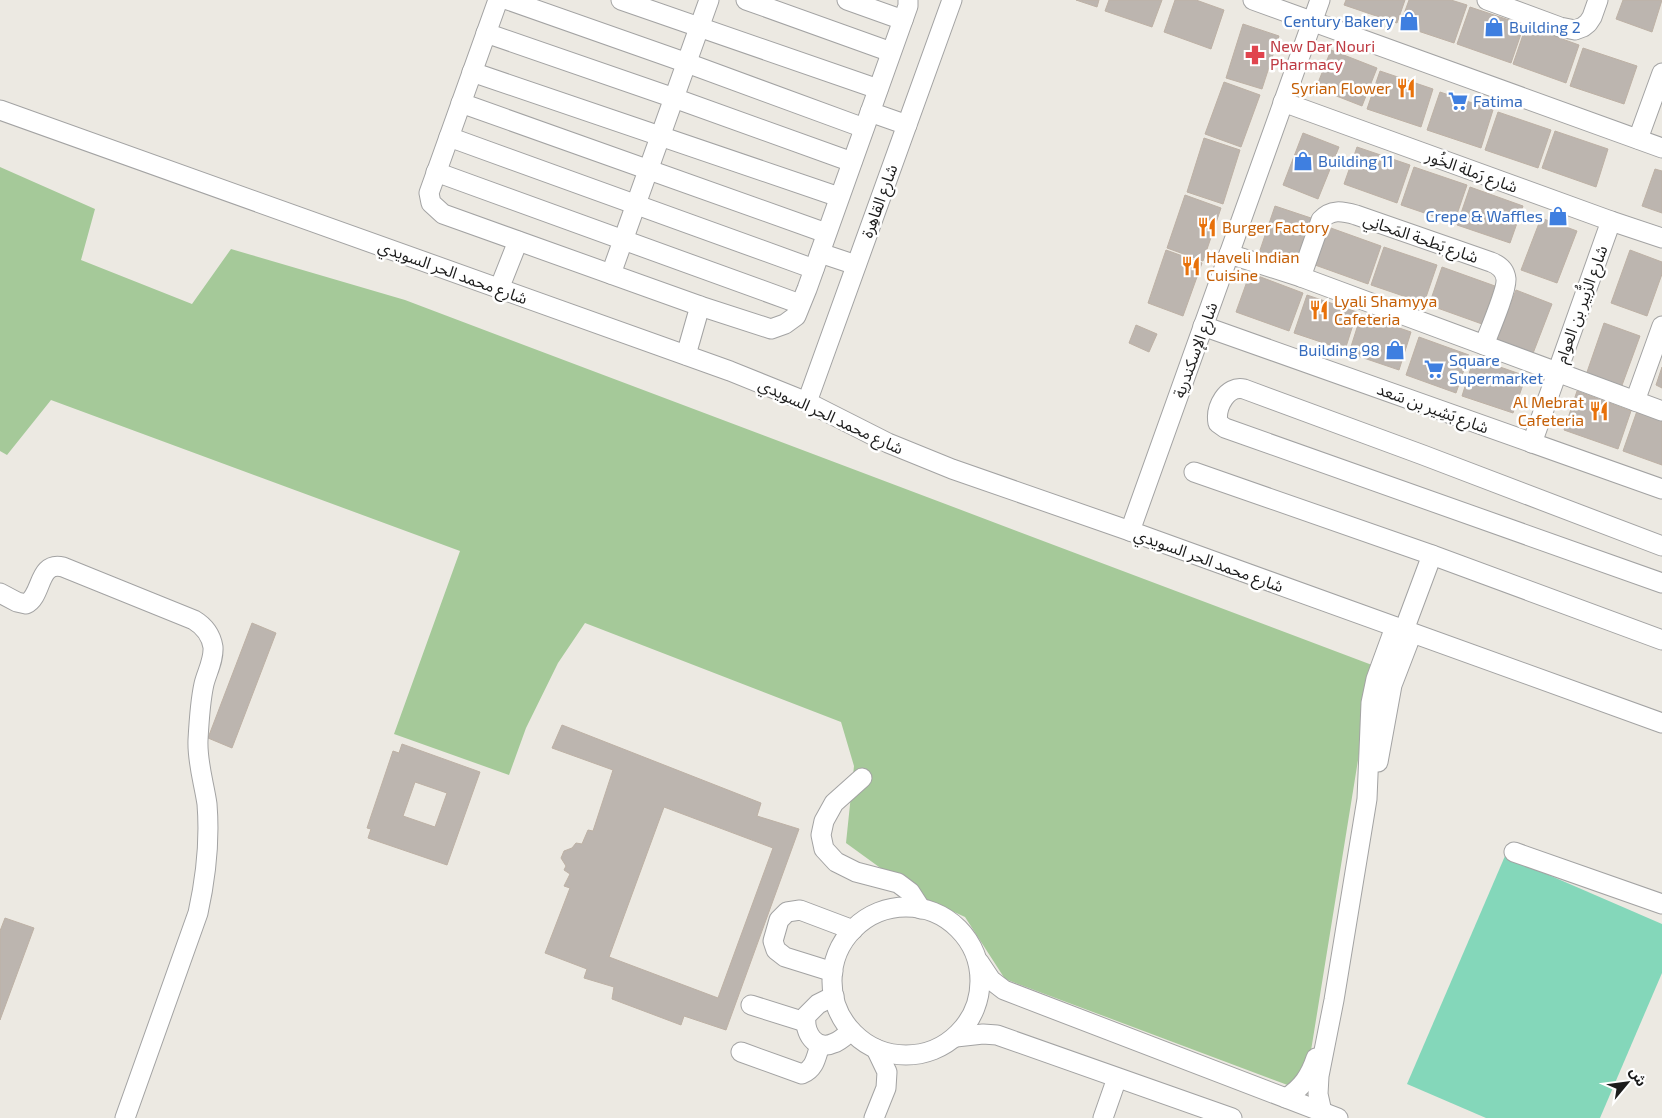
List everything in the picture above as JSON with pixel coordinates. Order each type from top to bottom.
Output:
[{"type":"street","points":[[498,0],[429,193],[431,203],[443,214],[700,306],[771,329],[785,324],[796,316],[908,6],[908,0]]},
{"type":"street","points":[[508,0],[687,63],[867,120],[907,125]]},
{"type":"street","points":[[622,0],[878,90]]},
{"type":"street","points":[[611,274],[709,0]]},
{"type":"street","points":[[746,0],[891,52]]},
{"type":"street","points":[[847,0],[903,20]]},
{"type":"street","name":"شارع القاهِرة","points":[[807,402],[952,0]]},
{"type":"street","points":[[1254,0],[1662,148]]},
{"type":"street","name":"شارع الإسكندرية","points":[[1130,531],[1320,0]]},
{"type":"street","points":[[1488,0],[1560,27],[1575,30],[1588,23],[1598,0]]},
{"type":"street","points":[[486,33],[852,162]]},
{"type":"street","points":[[472,72],[839,197]]},
{"type":"street","points":[[1638,139],[1662,73]]},
{"type":"street","name":"شارع رَملة الخُور","points":[[1283,102],[1662,238]]},
{"type":"street","points":[[461,103],[826,233]]},
{"type":"street","name":"شارع محمد الحر السويدي","points":[[0,110],[752,379],[807,402],[847,424],[920,456],[1026,496],[1130,531],[1662,723]]},
{"type":"street","points":[[449,137],[635,206],[817,261],[856,265]]},
{"type":"street","points":[[436,172],[800,304]]},
{"type":"street","name":"شارع بَطحة المَحانِي","points":[[1302,276],[1321,220],[1326,214],[1339,211],[1350,213],[1491,262],[1501,267],[1506,283],[1484,344]]},
{"type":"street","name":"شارع الزُّبير بن العوام","points":[[1532,443],[1611,221]]},
{"type":"street","points":[[499,289],[518,241]]},
{"type":"street","points":[[1229,254],[1302,276],[1662,411]]},
{"type":"street","points":[[686,355],[700,306]]},
{"type":"street","name":"شارع بَشِير بن سَعد","points":[[1203,326],[1662,489]]},
{"type":"street","points":[[1635,401],[1662,328]]},
{"type":"street","points":[[1662,546],[1238,387],[1231,390],[1226,396],[1217,416],[1218,422],[1225,428],[1662,583]]},
{"type":"street","points":[[1194,472],[1432,555],[1662,640]]},
{"type":"street","points":[[1330,1115],[1318,1085],[1367,799],[1377,765],[1384,682],[1432,555]]},
{"type":"street","points":[[0,593],[17,602],[26,604],[32,599],[46,571],[54,566],[63,567],[194,620],[206,630],[212,644],[212,660],[202,698],[198,742],[198,756],[208,818],[208,861],[204,887],[198,913],[125,1118]]},
{"type":"street","points":[[862,778],[834,802],[824,821],[821,836],[824,849],[836,862],[856,872],[898,883],[910,892],[921,909]]},
{"type":"street","points":[[1514,852],[1662,904]]},
{"type":"street","points":[[978,960],[981,981],[978,1002],[969,1021],[956,1037],[938,1049],[922,1054],[893,1055],[876,1049],[851,1032],[838,1011],[832,987],[834,963],[843,941],[859,922],[880,911],[904,906],[928,910],[950,921],[967,938],[991,980],[1004,990],[1330,1115]]},
{"type":"street","points":[[833,972],[785,957],[776,950],[773,941],[779,920],[787,912],[800,910],[853,930]]},
{"type":"street","points":[[834,996],[818,1004],[806,1016],[806,1029],[812,1040],[820,1045],[834,1044],[851,1032]]},
{"type":"street","points":[[751,1005],[805,1022]]},
{"type":"street","points":[[956,1037],[983,1034],[997,1036],[1232,1118]]},
{"type":"street","points":[[1286,1098],[1304,1083],[1325,1042]]},
{"type":"street","points":[[741,1052],[802,1074],[808,1072],[813,1067],[820,1045]]},
{"type":"street","points":[[874,1118],[886,1088],[887,1072],[876,1049]]},
{"type":"street","points":[[1103,1118],[1117,1078]]},
{"type":"green space","points":[[0,167],[95,209],[81,260],[192,304],[231,249],[405,300],[1372,665],[1309,1063],[1293,1087],[1005,979],[965,917],[919,896],[846,843],[854,766],[841,722],[585,623],[558,663],[526,728],[509,775],[394,734],[460,551],[51,400],[7,455],[0,451]]},
{"type":"green space","points":[[1505,856],[1662,924],[1662,973],[1600,1118],[1486,1118],[1407,1084]]},
{"type":"building","points":[[1076,0],[1099,0],[1097,7]]},
{"type":"building","points":[[1109,0],[1162,0],[1152,27],[1105,11]]},
{"type":"building","points":[[1175,0],[1196,0],[1224,10],[1211,49],[1164,32]]},
{"type":"building","points":[[1346,0],[1405,0],[1397,23],[1344,5]]},
{"type":"building","points":[[1409,0],[1451,0],[1467,5],[1454,43],[1400,25]]},
{"type":"building","points":[[1623,0],[1662,0],[1652,32],[1616,19]]},
{"type":"building","points":[[1470,7],[1524,25],[1511,63],[1457,44]]},
{"type":"building","points":[[1243,24],[1279,36],[1262,89],[1226,78]]},
{"type":"building","points":[[1526,26],[1579,45],[1566,83],[1513,64]]},
{"type":"building","points":[[1583,48],[1637,66],[1624,104],[1570,86]]},
{"type":"building","points":[[1331,50],[1377,68],[1362,106],[1316,88]]},
{"type":"building","points":[[1380,71],[1433,89],[1421,127],[1367,109]]},
{"type":"building","points":[[1224,82],[1260,95],[1241,147],[1205,134]]},
{"type":"building","points":[[1440,92],[1493,110],[1481,148],[1427,130]]},
{"type":"building","points":[[1498,112],[1551,130],[1538,168],[1485,150]]},
{"type":"building","points":[[1555,131],[1608,149],[1596,187],[1542,168]]},
{"type":"building","points":[[1303,133],[1339,147],[1318,199],[1283,185]]},
{"type":"building","points":[[1204,138],[1240,150],[1223,204],[1187,192]]},
{"type":"building","points":[[1357,147],[1410,165],[1397,203],[1344,184]]},
{"type":"building","points":[[1414,167],[1467,185],[1454,223],[1401,205]]},
{"type":"building","points":[[1655,169],[1662,171],[1662,213],[1642,206]]},
{"type":"building","points":[[1470,187],[1523,206],[1510,243],[1457,225]]},
{"type":"building","points":[[1185,195],[1221,208],[1203,261],[1167,248]]},
{"type":"building","points":[[1275,206],[1311,218],[1293,271],[1257,259]]},
{"type":"building","points":[[1541,218],[1577,231],[1557,283],[1521,270]]},
{"type":"building","points":[[1328,227],[1381,246],[1368,284],[1315,265]]},
{"type":"building","points":[[1384,247],[1437,265],[1424,303],[1371,285]]},
{"type":"building","points":[[1166,250],[1202,263],[1183,316],[1148,303]]},
{"type":"building","points":[[1630,250],[1662,262],[1662,274],[1647,316],[1611,303]]},
{"type":"building","points":[[1442,267],[1495,286],[1482,324],[1429,305]]},
{"type":"building","points":[[1250,273],[1303,293],[1289,331],[1236,312]]},
{"type":"building","points":[[1516,290],[1552,304],[1532,356],[1496,342]]},
{"type":"building","points":[[1307,295],[1357,312],[1345,350],[1294,333]]},
{"type":"building","points":[[1361,315],[1411,332],[1399,370],[1349,353]]},
{"type":"building","points":[[1604,323],[1640,336],[1621,388],[1586,375]]},
{"type":"building","points":[[1136,325],[1157,334],[1149,352],[1129,343]]},
{"type":"building","points":[[1419,337],[1469,355],[1456,393],[1406,375]]},
{"type":"building","points":[[1474,358],[1526,376],[1513,413],[1462,396]]},
{"type":"building","points":[[1662,367],[1662,388],[1656,385]]},
{"type":"building","points":[[1577,391],[1631,411],[1618,449],[1564,430]]},
{"type":"building","points":[[1637,411],[1662,420],[1662,465],[1623,451]]},
{"type":"building","points":[[252,623],[276,633],[232,748],[208,738]]},
{"type":"building","points":[[562,725],[761,803],[757,816],[799,829],[726,1030],[684,1016],[681,1025],[612,999],[614,987],[584,978],[587,969],[545,953],[570,888],[564,886],[570,874],[564,870],[566,866],[561,858],[564,851],[572,848],[576,843],[582,844],[588,830],[593,831],[613,770],[552,748]],"holes":[[[664,807],[773,848],[718,998],[609,957]]]},
{"type":"building","points":[[402,744],[480,772],[447,865],[368,838],[371,829],[367,828],[393,751],[399,753]],"holes":[[[415,782],[447,793],[435,827],[403,816]]]},
{"type":"building","points":[[5,918],[34,928],[0,1020],[0,931]]},
{"type":"place","name":"Century Bakery","points":[[1409,21]]},
{"type":"place","name":"Building 2","points":[[1494,27]]},
{"type":"place","name":"New Dar Nouri Pharmacy","points":[[1255,55]]},
{"type":"place","name":"Syrian Flower","points":[[1406,88]]},
{"type":"place","name":"Fatima","points":[[1458,101]]},
{"type":"place","name":"Building 11","points":[[1303,161]]},
{"type":"place","name":"Crepe & Waffles","points":[[1558,216]]},
{"type":"place","name":"Burger Factory","points":[[1207,227]]},
{"type":"place","name":"Haveli Indian Cuisine","points":[[1191,266]]},
{"type":"place","name":"Lyali Shamyya Cafeteria","points":[[1319,310]]},
{"type":"place","name":"Building 98","points":[[1395,350]]},
{"type":"place","name":"Square Supermarket","points":[[1434,369]]},
{"type":"place","name":"Al Mebrat Cafeteria","points":[[1599,411]]}]
